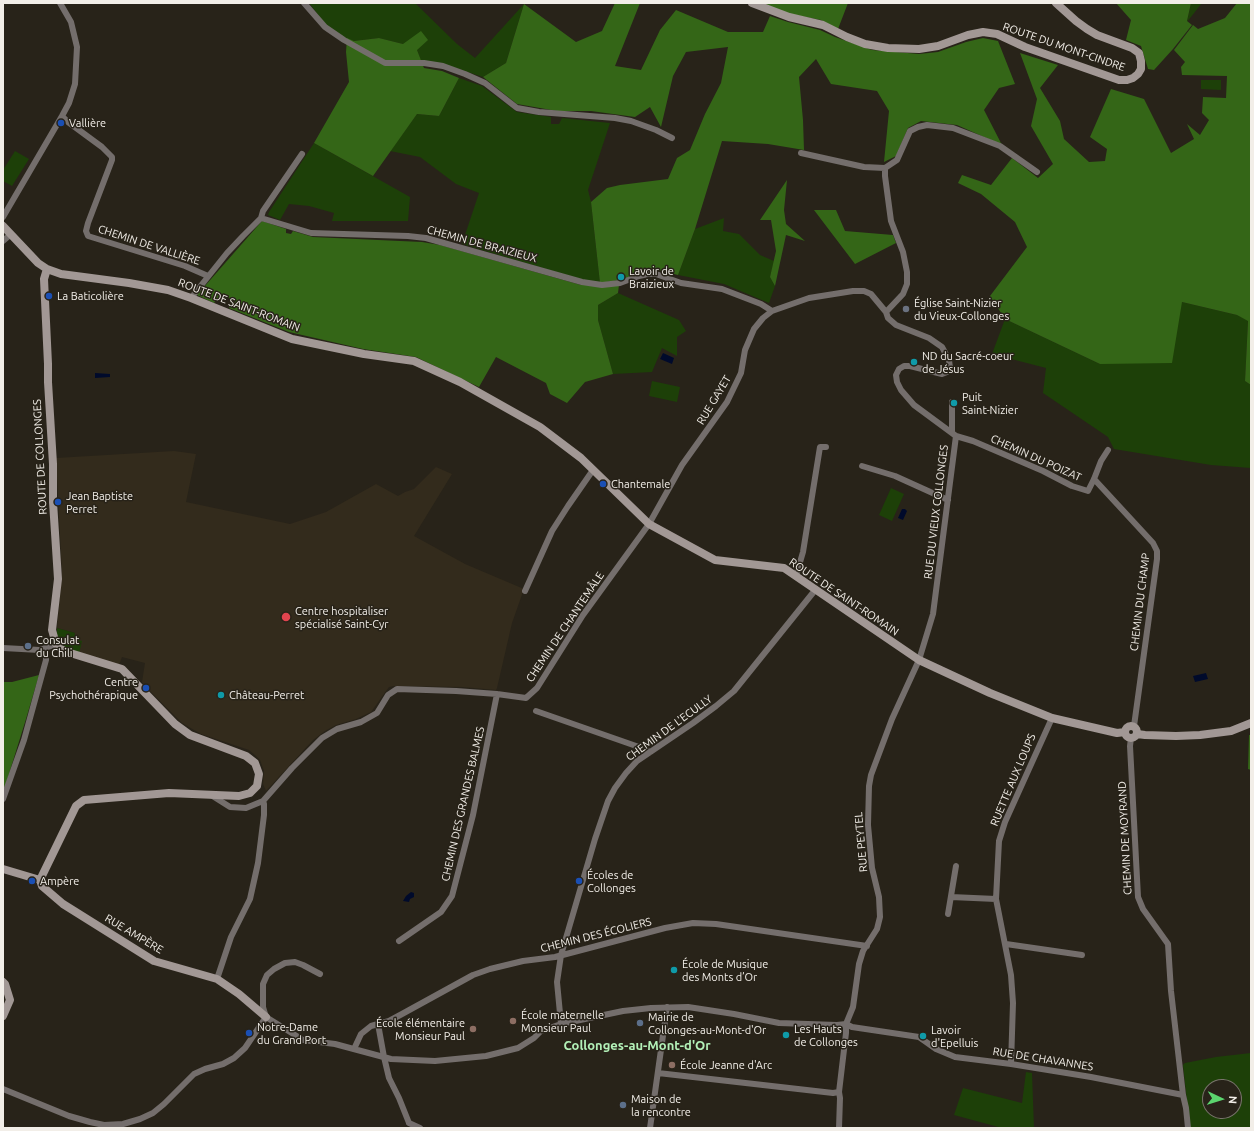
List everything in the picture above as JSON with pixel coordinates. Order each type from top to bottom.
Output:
[{"type":"street","points":[[3,217],[62,116],[69,103],[75,84],[77,47],[71,22],[60,3]]},
{"type":"street","points":[[304,3],[325,26],[344,40],[385,63],[424,63],[443,66],[465,74],[485,84],[517,108],[539,112],[615,118],[631,121],[656,130],[672,138]]},
{"type":"street","name":"ROUTE DU MONT-CINDRE","points":[[752,3],[789,17],[823,25],[865,44],[888,48],[919,49],[938,46],[968,35],[983,32],[997,34],[1025,47],[1120,80],[1133,78],[1138,74],[1141,69],[1139,53],[1132,48],[1097,35],[1087,29],[1056,3]]},
{"type":"street","name":"CHEMIN DE VALLIÈRE","points":[[62,116],[102,147],[112,157],[88,223],[86,234],[118,246],[185,266],[208,276]]},
{"type":"street","points":[[801,152],[864,167],[885,168],[897,160],[910,131],[918,127],[927,126],[953,128],[1000,146],[1037,172]]},
{"type":"street","points":[[191,298],[243,236],[261,218],[263,211],[302,154]]},
{"type":"street","points":[[885,168],[891,221],[903,252],[908,272],[907,284],[903,294],[886,312]]},
{"type":"street","name":"CHEMIN DE BRAIZIEUX","points":[[261,218],[311,233],[408,236],[426,238],[582,282],[602,285],[620,283],[643,275],[656,274],[681,283],[722,289],[761,304],[772,312]]},
{"type":"street","name":"ROUTE DE SAINT-ROMAIN","points":[[3,226],[38,263],[47,269],[61,274],[154,286],[191,298],[292,339],[364,354],[414,361],[460,382],[540,427],[581,458],[649,524],[715,560],[784,568],[919,660],[990,693],[1052,718],[1117,733],[1125,732]]},
{"type":"street","points":[[3,240],[11,234]]},
{"type":"street","name":"ROUTE DE COLLONGES","points":[[47,269],[44,279],[53,464],[53,502],[58,579],[52,630],[56,644]]},
{"type":"street","name":"RUE GAYET","points":[[649,524],[682,465],[726,402],[741,373],[745,350],[754,329],[763,318],[772,312],[809,298],[853,291],[864,291],[872,294],[886,312]]},
{"type":"street","name":"RUE DU VIEUX COLLONGES","points":[[886,312],[888,318],[896,325],[929,338],[942,347],[949,360],[950,368],[947,372],[942,374],[910,366],[904,366],[899,369],[896,375],[897,382],[901,390],[914,405],[954,434],[948,500],[934,614],[919,660]]},
{"type":"street","points":[[952,402],[954,434]]},
{"type":"street","name":"CHEMIN DU POIZAT","points":[[954,434],[1043,471],[1072,486],[1088,491],[1101,461],[1108,450]]},
{"type":"street","points":[[796,576],[803,552],[820,447],[826,447]]},
{"type":"street","points":[[862,466],[895,476],[948,500]]},
{"type":"street","points":[[525,591],[552,531],[593,470]]},
{"type":"street","name":"CHEMIN DU CHAMP","points":[[1094,479],[1153,543],[1157,551],[1134,726]]},
{"type":"street","name":"CHEMIN DE CHANTEMÂLE","points":[[212,795],[230,807],[246,808],[263,801],[292,768],[322,738],[336,729],[361,722],[377,713],[388,695],[397,689],[456,691],[526,698],[537,688],[583,615],[649,524]]},
{"type":"street","name":"CHEMIN DE L'ECULLY","points":[[562,1024],[557,982],[562,955],[582,882],[608,801],[615,788],[637,761],[705,715],[734,691],[816,589]]},
{"type":"street","points":[[3,648],[40,650],[56,644],[67,652],[122,670],[175,724],[190,735],[246,756],[255,763],[259,774],[257,786],[250,793],[239,796],[164,793],[84,800],[76,806],[40,880],[3,869]]},
{"type":"street","points":[[3,799],[24,740],[46,660],[46,649]]},
{"type":"street","name":"RUE PEYTEL","points":[[839,1128],[839,1092],[846,1024],[853,1007],[859,964],[863,951],[877,929],[880,917],[879,898],[872,868],[868,836],[869,786],[873,770],[892,719],[919,660]]},
{"type":"street","name":"CHEMIN DES GRANDES BALMES","points":[[399,941],[441,912],[452,896],[473,815],[497,694]]},
{"type":"street","points":[[536,711],[650,752]]},
{"type":"street","name":"RUETTE AUX LOUPS","points":[[1011,1064],[1013,1004],[1011,975],[996,899],[999,841],[1005,822],[1052,718]]},
{"type":"street","points":[[1134,736],[1137,729],[1134,726],[1129,726],[1125,732],[1126,736],[1134,736],[1145,735],[1176,736],[1231,731],[1251,724]]},
{"type":"street","name":"CHEMIN DE MOYRAND","points":[[1134,736],[1130,746],[1138,897],[1143,909],[1168,944],[1171,991],[1188,1128]]},
{"type":"street","points":[[217,980],[231,937],[250,899],[258,863],[263,823],[263,801]]},
{"type":"street","points":[[948,914],[956,866]]},
{"type":"street","name":"RUE AMPÈRE","points":[[40,880],[42,886],[63,904],[154,961],[217,980],[238,994],[266,1017]]},
{"type":"street","points":[[951,897],[996,899]]},
{"type":"street","name":"CHEMIN DES ÉCOLIERS","points":[[354,1049],[362,1034],[371,1026],[389,1021],[473,975],[523,961],[551,958],[665,928],[693,923],[716,924],[867,946]]},
{"type":"street","points":[[1006,944],[1082,955]]},
{"type":"street","points":[[3,1089],[70,1116],[104,1126],[123,1124],[140,1119],[164,1104],[194,1074],[223,1064],[234,1058],[246,1048],[266,1017],[263,1007],[263,984],[267,975],[274,969],[285,963],[295,962],[320,974]]},
{"type":"street","points":[[3,982],[10,1000],[3,1016]]},
{"type":"street","points":[[650,1128],[667,1007]]},
{"type":"street","name":"RUE DE CHAVANNES","points":[[266,1017],[303,1040],[335,1044],[384,1057],[435,1061],[486,1056],[518,1048],[534,1038],[541,1031],[562,1024],[622,1011],[667,1007],[688,1007],[779,1023],[846,1024],[852,1027],[919,1037],[936,1050],[955,1057],[1011,1064],[1091,1077],[1183,1096]]},
{"type":"street","points":[[378,1024],[389,1078],[399,1098],[409,1126],[420,1128]]},
{"type":"street","points":[[658,1072],[833,1093],[839,1092]]},
{"type":"shaded area","name":"Centre hospitaliser spécialisé Saint-Cyr","points":[[174,451],[196,454],[186,502],[290,524],[326,512],[376,484],[398,496],[414,489],[436,467],[452,474],[414,536],[465,564],[524,589],[512,623],[496,690],[462,687],[389,687],[371,712],[356,719],[336,725],[313,740],[266,791],[263,784],[264,771],[260,760],[249,750],[201,734],[182,723],[143,684],[145,663],[122,657],[119,665],[79,654],[74,639],[75,633],[57,628],[62,574],[56,458]]},
{"type":"green space","points":[[309,3],[415,3],[457,44],[475,58],[524,4],[506,63],[483,77],[443,64],[421,61],[417,50],[403,44],[379,38],[354,41],[341,37],[326,25]]},
{"type":"green space","points":[[615,3],[640,3],[615,66],[641,70],[660,30],[676,10],[728,32],[763,32],[770,16],[820,30],[872,50],[919,54],[938,52],[966,42],[983,38],[998,41],[1015,84],[999,88],[984,110],[1002,145],[957,125],[921,121],[908,128],[896,156],[884,162],[889,111],[877,91],[831,84],[816,59],[799,77],[804,150],[768,144],[722,141],[695,229],[678,275],[655,269],[620,280],[600,283],[591,202],[607,188],[668,179],[677,158],[690,150],[705,114],[721,83],[728,47],[686,52],[673,76],[661,127],[650,107],[635,117],[591,111],[557,111],[517,104],[483,77],[506,63],[524,4],[576,42],[602,31]]},
{"type":"green space","points":[[761,3],[848,3],[838,29],[821,20],[790,14]]},
{"type":"green space","points":[[1116,3],[1191,3],[1187,21],[1192,25],[1154,70],[1148,69],[1141,46],[1126,40],[1131,20]]},
{"type":"green space","points":[[1191,3],[1202,3],[1187,22]]},
{"type":"green space","points":[[1237,3],[1251,3],[1251,385],[1245,381],[1248,321],[1237,315],[1182,302],[1172,363],[1100,364],[1005,319],[990,296],[1027,247],[1015,222],[981,194],[958,183],[962,175],[991,185],[1012,158],[1038,178],[1053,164],[1031,126],[1037,99],[1020,53],[1058,65],[1040,88],[1060,121],[1064,139],[1089,162],[1105,161],[1107,149],[1090,137],[1111,89],[1144,99],[1171,153],[1194,139],[1187,124],[1200,135],[1209,120],[1202,113],[1203,97],[1226,98],[1227,76],[1182,75],[1181,67],[1185,62],[1174,50],[1193,25],[1198,29],[1225,18]]},
{"type":"green space","points":[[421,31],[428,40],[417,50],[424,68],[442,71],[459,78],[439,116],[417,114],[373,176],[314,143],[349,82],[346,52],[347,38],[354,41],[379,38],[403,44]]},
{"type":"green space","points":[[459,78],[482,86],[517,112],[551,117],[551,124],[559,124],[562,118],[610,123],[588,190],[591,202],[600,283],[583,280],[462,244],[479,193],[456,184],[420,157],[390,151],[417,114],[439,116]]},
{"type":"green space","points":[[1201,80],[1221,80],[1221,90],[1201,89]]},
{"type":"green space","points":[[314,143],[410,197],[408,221],[332,221],[334,213],[309,206],[289,204],[280,220],[268,215]]},
{"type":"green space","points":[[15,151],[29,159],[12,186],[3,181],[3,170]]},
{"type":"green space","points":[[787,180],[784,210],[786,224],[805,241],[786,235],[775,286],[770,277],[776,251],[771,220],[760,220]]},
{"type":"green space","points":[[814,210],[836,210],[845,231],[893,235],[896,243],[855,264]]},
{"type":"green space","points":[[724,218],[723,231],[739,234],[760,255],[774,261],[770,277],[775,286],[769,303],[724,284],[678,275],[695,229]]},
{"type":"green space","points":[[262,221],[286,229],[286,233],[291,234],[293,231],[313,237],[422,242],[440,245],[581,285],[619,285],[618,293],[598,305],[598,320],[613,374],[585,382],[567,403],[550,394],[546,383],[496,357],[479,387],[416,357],[363,349],[289,332],[229,308],[232,300],[221,294],[214,303],[197,295]]},
{"type":"green space","points":[[618,293],[679,320],[686,331],[677,337],[677,356],[662,348],[652,372],[613,374],[598,320],[598,305]]},
{"type":"green space","points":[[1182,302],[1237,315],[1248,320],[1245,381],[1251,385],[1251,468],[1211,465],[1114,449],[1108,437],[1043,393],[1046,368],[992,354],[1005,319],[1100,364]]},
{"type":"green space","points":[[652,381],[680,387],[677,402],[649,396]]},
{"type":"green space","points":[[891,488],[904,494],[892,521],[879,515]]},
{"type":"green space","points":[[57,628],[75,633],[74,639],[82,641],[79,654],[66,648],[62,644],[57,634]]},
{"type":"green space","points":[[39,675],[3,793],[3,682],[12,682]]},
{"type":"green space","points":[[1249,735],[1251,735],[1251,770],[1248,769]]},
{"type":"green space","points":[[1251,1053],[1251,1128],[1190,1128],[1183,1065],[1185,1063],[1216,1057]]},
{"type":"green space","points":[[1026,1072],[1032,1073],[1034,1128],[1002,1128],[954,1115],[963,1088],[1022,1103]]},
{"type":"water","points":[[663,353],[674,358],[672,364],[660,359]]},
{"type":"water","points":[[95,373],[110,374],[110,377],[95,378]]},
{"type":"water","points":[[902,509],[907,511],[903,520],[898,518]]},
{"type":"water","points":[[1206,673],[1208,679],[1195,682],[1193,676]]},
{"type":"water","points":[[411,892],[414,893],[414,897],[410,899],[409,902],[403,901],[406,896]]},
{"type":"place","name":"Vallière","points":[[61,123]]},
{"type":"place","name":"Lavoir de Braizieux","points":[[621,277]]},
{"type":"place","name":"La Baticolière","points":[[49,296]]},
{"type":"place","name":"Église Saint-Nizier du Vieux-Collonges","points":[[906,309]]},
{"type":"place","name":"ND du Sacré-coeur de Jésus","points":[[914,362]]},
{"type":"place","name":"Puit Saint-Nizier","points":[[954,403]]},
{"type":"place","name":"Chantemale","points":[[603,484]]},
{"type":"place","name":"Jean Baptiste Perret","points":[[58,502]]},
{"type":"place","name":"Centre hospitaliser spécialisé Saint-Cyr","points":[[286,617]]},
{"type":"place","name":"Consulat du Chili","points":[[28,646]]},
{"type":"place","name":"Centre Psychothérapique","points":[[146,688]]},
{"type":"place","name":"Château-Perret","points":[[221,695]]},
{"type":"place","name":"Ampère","points":[[32,881]]},
{"type":"place","name":"Écoles de Collonges","points":[[579,881]]},
{"type":"place","name":"École de Musique des Monts d’Or","points":[[674,970]]},
{"type":"place","name":"École maternelle Monsieur Paul","points":[[513,1021]]},
{"type":"place","name":"Mairie de Collonges-au-Mont-d'Or","points":[[640,1023]]},
{"type":"place","name":"École élémentaire Monsieur Paul","points":[[473,1029]]},
{"type":"place","name":"Notre-Dame du Grand Port","points":[[249,1033]]},
{"type":"place","name":"Les Hauts de Collonges","points":[[786,1035]]},
{"type":"place","name":"Lavoir d'Epelluis","points":[[923,1036]]},
{"type":"place","name":"École Jeanne d'Arc","points":[[672,1065]]},
{"type":"place","name":"Maison de la rencontre","points":[[623,1105]]},
{"type":"district","name":"Collonges-au-Mont-d'Or","points":[[637,1046]]}]
